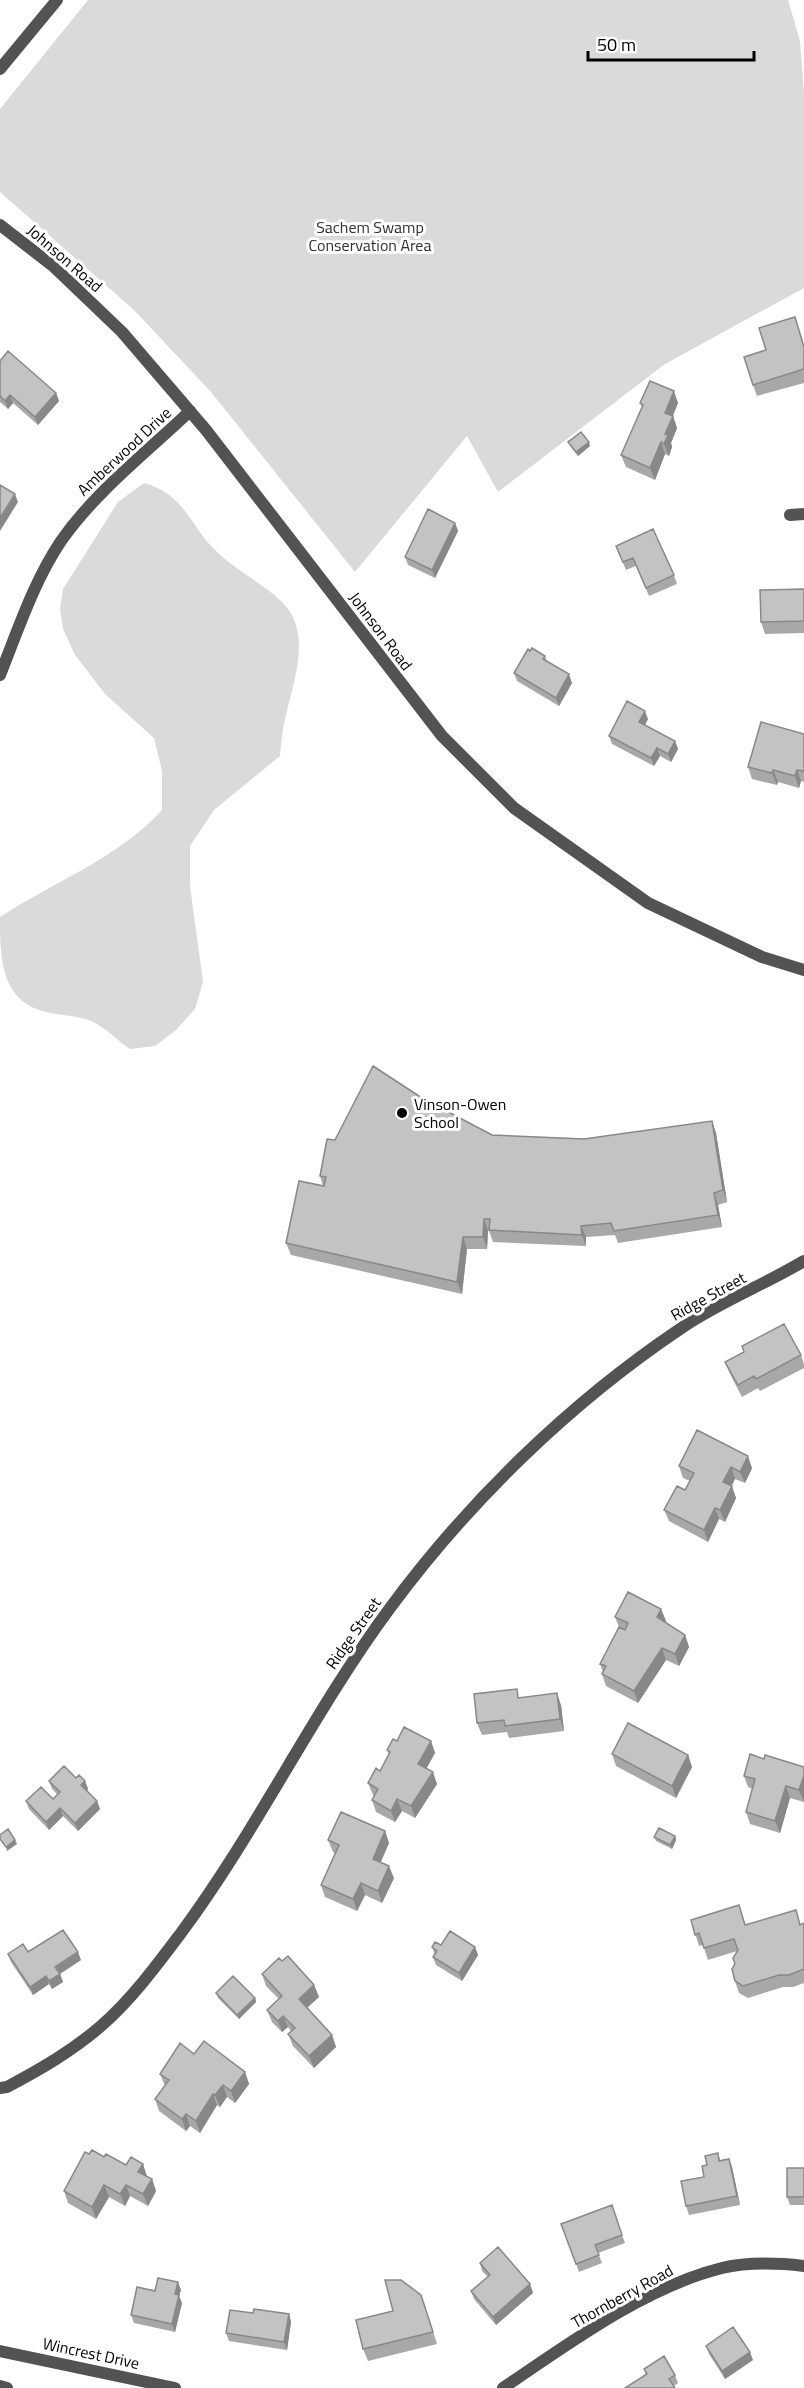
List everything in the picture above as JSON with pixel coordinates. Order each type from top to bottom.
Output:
[{"type":"street","points":[[0,69],[57,0]]},
{"type":"street","name":"Johnson Road","points":[[0,225],[52,266],[122,332],[190,411],[442,736],[514,808],[648,903],[762,957],[804,970]]},
{"type":"street","name":"Amberwood Drive","points":[[0,675],[33,593],[60,543],[92,502],[190,411]]},
{"type":"street","points":[[790,515],[804,514]]},
{"type":"street","name":"Ridge Street","points":[[0,2088],[8,2087],[53,2063],[94,2031],[156,1967],[242,1846],[333,1690],[383,1618],[414,1576],[497,1483],[588,1399],[682,1328],[804,1261]]},
{"type":"street","name":"Thornberry Road","points":[[503,2388],[557,2351],[676,2283],[724,2267],[776,2263],[804,2266]]},
{"type":"street","name":"Wincrest Drive","points":[[0,2350],[175,2388]]},
{"type":"street","points":[[0,2386],[8,2388]]},
{"type":"green space","name":"Sachem Swamp Conservation Area","points":[[88,0],[788,0],[800,41],[804,93],[804,288],[665,364],[498,492],[467,436],[355,572],[211,392],[134,310],[0,192],[0,109]]},
{"type":"green space","points":[[144,483],[169,495],[186,512],[215,550],[281,601],[291,613],[297,627],[299,642],[296,674],[284,724],[280,756],[214,810],[190,846],[190,886],[203,982],[195,1009],[176,1030],[155,1046],[130,1049],[93,1022],[39,1010],[26,1004],[16,995],[10,985],[2,959],[0,917],[105,856],[144,827],[162,810],[162,771],[154,738],[105,694],[75,655],[63,629],[60,609],[63,589],[118,502]]},
{"type":"building","points":[[795,317],[804,347],[804,369],[753,385],[744,357],[766,350],[759,328]]},
{"type":"building","points":[[8,351],[56,393],[35,417],[10,395],[5,401],[0,396],[0,361]]},
{"type":"building","points":[[650,381],[674,391],[665,413],[673,416],[665,434],[668,435],[664,444],[661,442],[650,468],[621,455],[643,405],[640,403]]},
{"type":"building","points":[[581,432],[589,442],[576,452],[568,442]]},
{"type":"building","points":[[0,485],[15,494],[0,518]]},
{"type":"building","points":[[428,509],[455,523],[432,570],[405,557]]},
{"type":"building","points":[[653,529],[674,575],[646,588],[633,558],[623,562],[616,546]]},
{"type":"building","points":[[804,589],[804,621],[761,622],[760,590]]},
{"type":"building","points":[[532,648],[545,656],[543,659],[569,674],[556,698],[514,673],[528,649],[530,651]]},
{"type":"building","points":[[627,701],[645,711],[639,722],[675,741],[668,754],[657,748],[651,758],[609,736]]},
{"type":"building","points":[[761,722],[804,734],[804,771],[797,770],[795,776],[748,767]]},
{"type":"building","points":[[373,1066],[422,1098],[492,1135],[584,1139],[712,1121],[723,1190],[714,1193],[718,1215],[614,1231],[611,1223],[581,1226],[582,1235],[489,1230],[490,1219],[484,1219],[483,1237],[463,1237],[457,1282],[286,1243],[299,1181],[324,1186],[326,1177],[320,1176],[327,1139],[335,1140]]},
{"type":"building","points":[[784,1324],[801,1355],[756,1379],[754,1376],[738,1385],[725,1362],[744,1352],[742,1346]]},
{"type":"building","points":[[697,1430],[748,1456],[740,1472],[731,1467],[723,1482],[732,1486],[720,1510],[715,1508],[704,1530],[664,1510],[677,1486],[685,1490],[694,1473],[679,1466]]},
{"type":"building","points":[[628,1592],[661,1609],[657,1617],[685,1635],[675,1654],[662,1648],[634,1691],[602,1674],[606,1666],[600,1664],[619,1627],[625,1630],[628,1623],[615,1617]]},
{"type":"building","points":[[517,1689],[518,1698],[557,1693],[560,1719],[505,1726],[504,1720],[477,1723],[474,1694]]},
{"type":"building","points":[[628,1723],[688,1755],[672,1786],[612,1754]]},
{"type":"building","points":[[404,1727],[431,1741],[418,1764],[433,1772],[411,1806],[397,1799],[391,1811],[372,1800],[378,1789],[368,1783],[376,1768],[380,1771],[390,1752],[387,1750],[393,1739],[397,1741]]},
{"type":"building","points":[[750,1754],[764,1759],[765,1755],[804,1767],[799,1790],[786,1786],[775,1821],[746,1812],[755,1779],[744,1776]]},
{"type":"building","points":[[64,1766],[76,1778],[79,1775],[85,1781],[81,1785],[97,1801],[75,1823],[60,1808],[46,1822],[26,1801],[41,1787],[53,1799],[60,1792],[49,1781]]},
{"type":"building","points":[[341,1812],[385,1831],[373,1859],[389,1866],[378,1891],[361,1883],[353,1899],[321,1885],[339,1845],[328,1840]]},
{"type":"building","points":[[659,1828],[675,1836],[670,1845],[654,1837]]},
{"type":"building","points":[[8,1829],[15,1840],[6,1847],[0,1835]]},
{"type":"building","points":[[739,1905],[745,1925],[796,1910],[800,1925],[804,1923],[804,1969],[743,1986],[735,1981],[732,1969],[735,1964],[733,1958],[738,1950],[734,1939],[704,1948],[699,1933],[695,1935],[691,1920]]},
{"type":"building","points":[[63,1930],[78,1952],[55,1967],[60,1974],[49,1981],[46,1976],[30,1987],[8,1954],[23,1944],[28,1952]]},
{"type":"building","points":[[450,1931],[475,1947],[459,1973],[433,1957],[437,1951],[432,1947],[435,1942],[441,1945]]},
{"type":"building","points":[[288,1956],[314,1985],[299,1999],[332,2035],[309,2056],[288,2034],[295,2028],[283,2016],[278,2021],[267,2010],[282,1996],[262,1974],[279,1958],[282,1961]]},
{"type":"building","points":[[233,1976],[255,1998],[237,2015],[216,1993]]},
{"type":"building","points":[[204,2041],[245,2072],[231,2091],[223,2085],[215,2095],[213,2094],[196,2121],[186,2114],[182,2119],[155,2099],[169,2080],[160,2074],[180,2043],[194,2054]]},
{"type":"building","points":[[92,2150],[104,2157],[106,2154],[126,2165],[131,2157],[143,2164],[138,2172],[152,2179],[143,2194],[126,2185],[120,2194],[104,2185],[92,2207],[64,2191],[85,2152],[89,2154]]},
{"type":"building","points":[[718,2153],[719,2161],[729,2159],[737,2196],[686,2206],[681,2181],[704,2177],[702,2166],[707,2165],[705,2156]]},
{"type":"building","points":[[787,2168],[804,2168],[804,2197],[787,2197]]},
{"type":"building","points":[[612,2205],[622,2235],[595,2245],[599,2255],[576,2264],[561,2224]]},
{"type":"building","points":[[498,2247],[530,2284],[493,2317],[471,2291],[490,2275],[480,2263]]},
{"type":"building","points":[[158,2278],[178,2282],[175,2294],[179,2295],[172,2324],[131,2315],[137,2287],[155,2291]]},
{"type":"building","points":[[385,2280],[401,2280],[421,2295],[433,2332],[363,2349],[356,2320],[393,2311]]},
{"type":"building","points":[[254,2309],[289,2314],[284,2342],[226,2333],[230,2310],[253,2313]]},
{"type":"building","points":[[733,2327],[750,2352],[722,2371],[706,2346]]},
{"type":"building","points":[[664,2356],[675,2375],[669,2379],[675,2388],[625,2388],[647,2374],[644,2369]]},
{"type":"place","name":"Vinson-Owen School","points":[[402,1113]]}]
